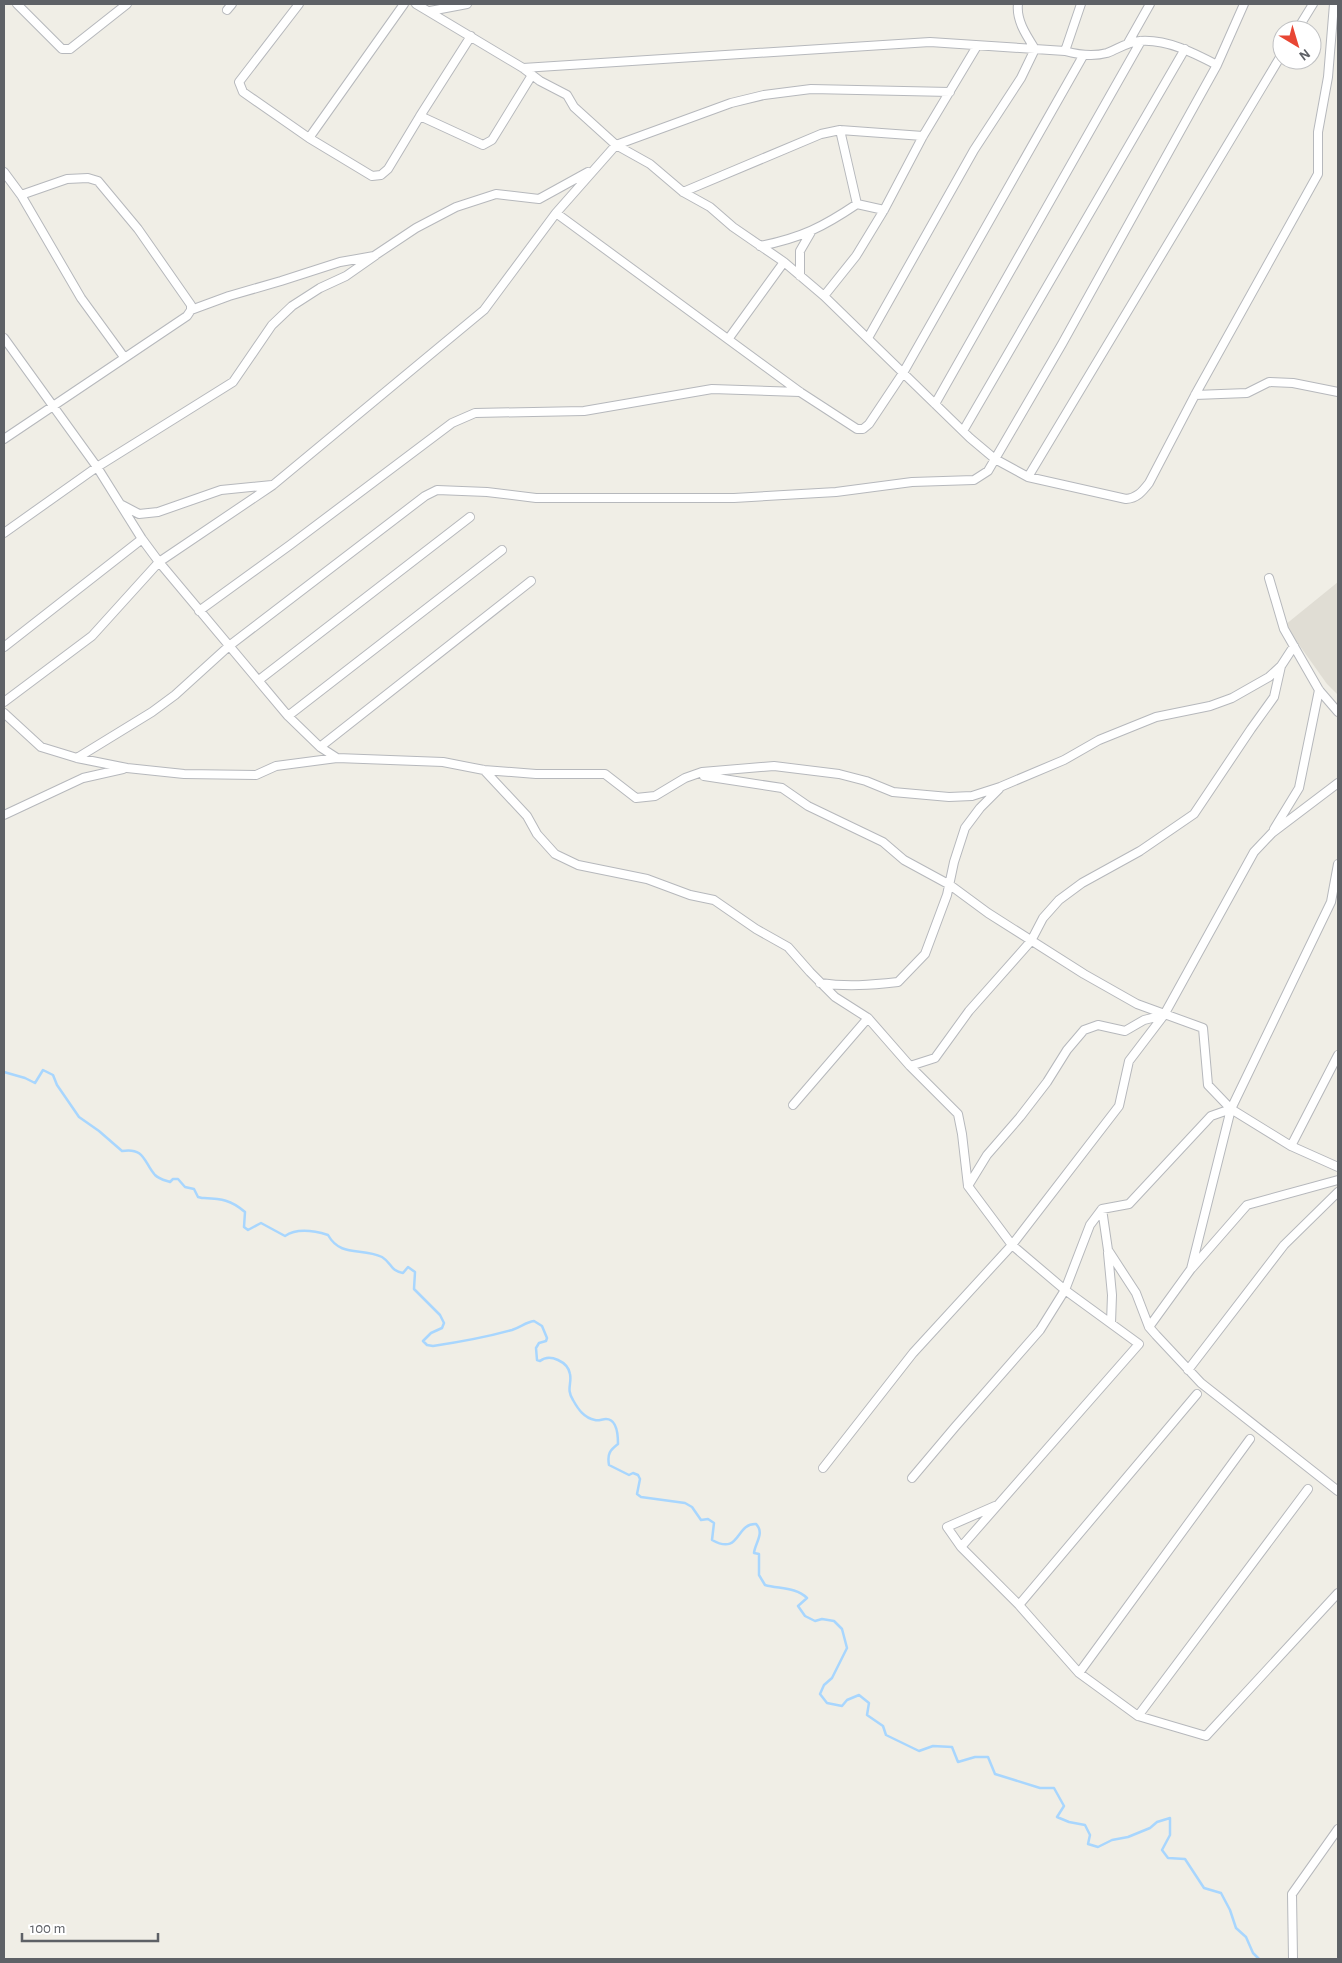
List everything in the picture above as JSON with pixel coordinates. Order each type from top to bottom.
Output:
[{"type":"street","points":[[17,4],[62,49],[70,49],[127,4]]},
{"type":"street","points":[[299,4],[239,82],[243,92],[309,138],[372,176],[381,175],[388,169],[471,36]]},
{"type":"street","points":[[309,138],[404,4]]},
{"type":"street","points":[[416,4],[532,75],[567,94],[574,106],[616,145],[650,164],[683,192],[710,206],[733,227],[784,262],[824,296],[963,432],[995,460],[1028,477],[1126,499],[1139,494],[1149,483],[1195,395],[1318,174],[1318,132],[1328,77],[1334,4]]},
{"type":"street","points":[[430,11],[467,4]]},
{"type":"street","points":[[1018,4],[1017,13],[1026,35],[1035,48]]},
{"type":"street","points":[[1065,51],[1081,4]]},
{"type":"street","points":[[1128,43],[1150,4]]},
{"type":"street","points":[[77,758],[175,696],[229,646],[425,496],[437,490],[487,492],[536,498],[734,498],[836,492],[912,482],[974,480],[988,471],[1062,344],[1217,65],[1244,4]]},
{"type":"street","points":[[1303,20],[1313,4]]},
{"type":"street","points":[[936,404],[1141,41]]},
{"type":"street","points":[[523,68],[930,42],[1035,48],[1065,51],[1083,56],[1106,53],[1128,43],[1141,41],[1186,49],[1217,65]]},
{"type":"street","points":[[824,296],[856,256],[978,46]]},
{"type":"street","points":[[868,338],[965,166],[1021,78],[1035,48]]},
{"type":"street","points":[[963,432],[1186,49]]},
{"type":"street","points":[[556,213],[729,338],[800,392],[857,429],[863,429],[869,424],[903,373],[1083,56]]},
{"type":"street","points":[[1028,477],[1272,70]]},
{"type":"street","points":[[420,116],[483,145],[492,140],[532,75]]},
{"type":"street","points":[[4,702],[92,636],[159,562],[273,485],[484,310],[556,213],[616,145],[731,103],[764,95],[812,88],[950,92]]},
{"type":"street","points":[[683,192],[821,134],[840,130],[924,136]]},
{"type":"street","points":[[840,130],[857,204]]},
{"type":"street","points":[[4,534],[97,467],[234,382],[272,325],[292,306],[320,288],[346,276],[416,228],[456,206],[496,194],[539,199],[576,180],[599,164]]},
{"type":"street","points":[[4,172],[21,195],[81,298],[124,356]]},
{"type":"street","points":[[21,195],[67,179],[88,178],[98,181],[143,236],[191,305],[192,310]]},
{"type":"street","points":[[760,246],[811,232],[857,204],[884,210]]},
{"type":"street","points":[[800,276],[800,251],[811,232]]},
{"type":"street","points":[[4,439],[124,356],[187,316],[192,310],[229,296],[340,262],[376,255]]},
{"type":"street","points":[[729,338],[784,262]]},
{"type":"street","points":[[4,338],[7,350],[53,405],[97,467],[142,539],[159,562],[288,716],[320,747],[337,758]]},
{"type":"street","points":[[1195,395],[1247,393],[1269,382],[1293,383],[1338,392]]},
{"type":"street","points":[[199,612],[452,423],[475,413],[584,411],[712,389],[800,392]]},
{"type":"street","points":[[120,504],[138,514],[158,512],[221,490],[273,485]]},
{"type":"street","points":[[259,680],[470,517]]},
{"type":"street","points":[[4,647],[142,539]]},
{"type":"street","points":[[288,716],[502,550]]},
{"type":"street","points":[[1269,578],[1284,629],[1319,690],[1338,712]]},
{"type":"street","points":[[320,747],[531,581]]},
{"type":"street","points":[[4,713],[41,748],[77,758],[127,768],[184,774],[256,775],[276,766],[337,758],[443,762],[484,770],[536,774],[605,774],[636,798],[655,796],[685,778],[702,772],[774,766],[839,774],[866,781],[893,792],[917,795],[972,796],[1000,787],[1064,760],[1099,740],[1148,720],[1210,706],[1232,698],[1269,677],[1281,666],[1294,646]]},
{"type":"street","points":[[910,1066],[935,1058],[969,1010],[1031,941],[1044,918],[1059,900],[1082,883],[1140,851],[1194,814],[1274,697],[1281,666]]},
{"type":"street","points":[[1272,833],[1299,788],[1319,690]]},
{"type":"street","points":[[4,815],[83,778],[127,768]]},
{"type":"street","points":[[484,770],[527,816],[537,834],[555,854],[578,865],[647,879],[690,895],[714,900],[756,929],[788,947],[835,997],[868,1018],[910,1066],[958,1114],[968,1186],[1012,1245],[1065,1290],[1139,1344],[961,1547]]},
{"type":"street","points":[[685,778],[709,776],[782,788],[808,806],[883,842],[904,860],[950,885],[1031,941],[1137,1004],[1203,1028],[1208,1084],[1231,1109],[1291,1146],[1338,1167]]},
{"type":"street","points":[[823,1468],[914,1353],[1012,1245],[1119,1106],[1129,1061],[1164,1015],[1254,852],[1272,833],[1338,782]]},
{"type":"street","points":[[820,983],[840,986],[863,986],[898,982],[925,954],[950,885],[954,862],[965,828],[980,808],[1000,787]]},
{"type":"street","points":[[1191,1269],[1231,1109],[1330,902],[1338,864]]},
{"type":"street","points":[[968,1186],[987,1155],[1020,1117],[1047,1082],[1067,1050],[1084,1030],[1098,1025],[1125,1030],[1144,1020],[1164,1015]]},
{"type":"street","points":[[793,1105],[868,1018]]},
{"type":"street","points":[[1291,1146],[1338,1055]]},
{"type":"street","points":[[912,1478],[1040,1330],[1065,1290],[1090,1225],[1102,1209],[1129,1204],[1211,1116],[1231,1109]]},
{"type":"street","points":[[1149,1327],[1191,1269],[1247,1205],[1338,1180]]},
{"type":"street","points":[[1188,1370],[1284,1245],[1338,1192]]},
{"type":"street","points":[[1102,1209],[1112,1295],[1111,1323]]},
{"type":"street","points":[[1108,1250],[1136,1294],[1149,1327],[1188,1370],[1338,1491]]},
{"type":"street","points":[[1019,1605],[1197,1394]]},
{"type":"street","points":[[1079,1673],[1250,1438]]},
{"type":"street","points":[[1138,1716],[1308,1488]]},
{"type":"street","points":[[999,1504],[947,1527],[961,1547],[1019,1605],[1079,1673],[1138,1716],[1206,1736],[1338,1594]]},
{"type":"street","points":[[1293,1959],[1292,1894],[1338,1830]]},
{"type":"shaded area","points":[[1338,582],[1338,695],[1327,684],[1285,625]]},
{"type":"waterway","points":[[4,1072],[35,1083],[43,1070],[53,1075],[57,1085],[79,1117],[122,1151],[130,1150],[140,1154],[158,1178],[170,1182],[173,1179],[178,1179],[185,1187],[194,1189],[198,1197],[225,1200],[235,1204],[245,1212],[244,1227],[248,1230],[261,1223],[285,1236],[300,1231],[312,1231],[328,1235],[339,1247],[382,1257],[393,1269],[399,1272],[403,1273],[408,1267],[415,1272],[414,1289],[440,1315],[444,1323],[442,1328],[431,1333],[423,1341],[427,1345],[433,1346],[483,1337],[512,1330],[534,1321],[542,1326],[547,1338],[546,1341],[539,1343],[536,1348],[537,1360],[553,1358],[566,1366],[570,1374],[570,1393],[579,1410],[591,1419],[606,1419],[613,1422],[616,1428],[618,1444],[610,1453],[608,1458],[609,1465],[629,1475],[633,1473],[638,1475],[640,1479],[637,1494],[641,1497],[685,1503],[692,1507],[701,1520],[708,1519],[714,1523],[712,1540],[721,1544],[733,1542],[744,1528],[756,1524],[759,1527],[760,1534],[754,1553],[759,1554],[759,1575],[765,1585],[793,1590],[803,1594],[807,1598],[798,1606],[805,1616],[815,1621],[822,1619],[834,1621],[842,1629],[847,1648],[832,1678],[824,1685],[820,1694],[827,1703],[842,1706],[847,1700],[859,1695],[869,1703],[867,1715],[883,1726],[886,1735],[919,1751],[933,1746],[952,1747],[958,1762],[975,1757],[988,1757],[995,1774],[1040,1788],[1054,1788],[1064,1806],[1057,1817],[1069,1822],[1085,1825],[1090,1835],[1088,1844],[1098,1847],[1112,1840],[1128,1837],[1150,1828],[1157,1822],[1170,1818],[1170,1835],[1162,1850],[1168,1858],[1185,1859],[1204,1888],[1221,1893],[1230,1910],[1236,1928],[1246,1937],[1253,1953],[1259,1959]]}]
